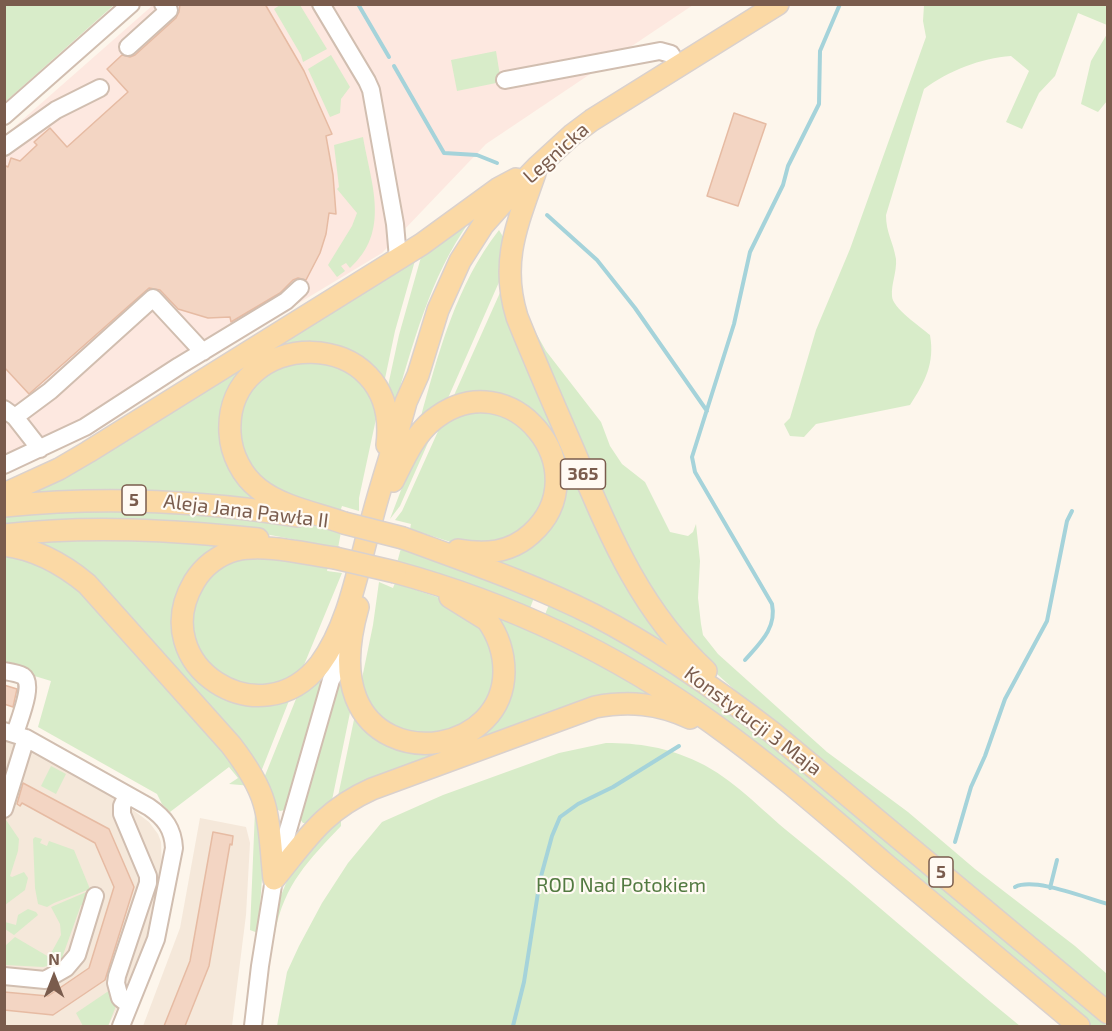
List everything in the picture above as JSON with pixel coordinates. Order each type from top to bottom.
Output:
[{"type":"main road","name":"Legnicka","points":[[387,483],[406,402],[418,375],[438,310],[460,261],[483,225],[537,167],[592,120],[778,4]]},
{"type":"main road","name":"365","points":[[4,494],[79,458],[422,244],[499,188],[537,167]]},
{"type":"main road","name":"365","points":[[537,167],[515,231],[509,262],[512,300],[527,344],[607,529],[637,586],[666,629],[684,649],[773,733]]},
{"type":"main road","points":[[344,523],[283,502],[258,488],[243,472],[232,448],[230,424],[236,399],[251,377],[275,360],[301,352],[337,356],[357,367],[376,387],[383,399],[388,433],[387,483]]},
{"type":"main road","points":[[387,483],[411,446],[432,420],[452,408],[478,401],[503,405],[532,421],[544,436],[554,465],[555,489],[551,506],[535,531],[517,544],[501,551],[477,553],[403,538]]},
{"type":"main road","name":"365","points":[[348,621],[387,483]]},
{"type":"main road","name":"Aleja Jana Pawła II","points":[[4,506],[91,500],[146,500],[237,506],[344,523]]},
{"type":"main road","name":"Konstytucji 3 Maja","points":[[344,523],[403,538],[490,570],[592,614],[666,656],[718,690],[773,733],[1107,1013]]},
{"type":"main road","name":"Aleja Jana Pawła II","points":[[4,535],[96,530],[207,534],[259,539],[335,558]]},
{"type":"main road","points":[[4,545],[36,553],[59,563],[87,584],[231,745],[264,801],[274,879]]},
{"type":"main road","points":[[335,558],[257,548],[236,550],[217,558],[196,578],[187,595],[183,609],[184,635],[192,658],[209,678],[237,693],[263,696],[280,692],[307,677],[320,663],[348,621]]},
{"type":"main road","name":"Konstytucji 3 Maja","points":[[335,558],[395,572],[475,596],[584,644],[665,691],[712,723],[757,758],[1079,1026]]},
{"type":"main road","points":[[348,621],[352,684],[362,710],[383,731],[401,740],[427,743],[465,735],[485,719],[499,696],[504,678],[501,650],[491,626],[487,620],[453,598],[395,572]]},
{"type":"main road","points":[[274,879],[317,825],[348,801],[379,787],[595,707],[639,703],[673,711],[709,728],[757,758]]},
{"type":"street","points":[[4,116],[131,4]]},
{"type":"street","points":[[128,47],[169,10],[163,4]]},
{"type":"street","points":[[321,4],[371,90],[395,224],[398,258]]},
{"type":"street","points":[[506,80],[660,51],[671,54],[678,67]]},
{"type":"street","points":[[4,147],[56,110],[100,88]]},
{"type":"street","points":[[395,224],[408,238],[422,244]]},
{"type":"street","points":[[4,465],[85,427],[286,301],[300,288]]},
{"type":"street","points":[[40,449],[10,413],[50,391],[153,298],[203,352]]},
{"type":"street","points":[[252,1026],[274,879],[331,680],[332,661],[348,621]]},
{"type":"street","points":[[4,671],[23,676],[28,683],[28,692],[15,734],[4,809]]},
{"type":"street","points":[[15,734],[149,807],[165,820],[173,838],[174,849],[156,939],[121,1026]]},
{"type":"street","points":[[127,795],[122,806],[122,814],[148,876],[148,883],[117,976],[116,983],[120,998],[129,1005]]},
{"type":"street","points":[[4,976],[45,980],[66,968],[77,955],[95,896]]},
{"type":"shaded area","points":[[153,5],[693,5],[486,144],[382,253],[81,434],[5,469],[4,136]]},
{"type":"shaded area","points":[[4,738],[33,749],[105,789],[149,822],[161,842],[162,868],[152,924],[125,994],[108,1026],[5,1026]]},
{"type":"shaded area","points":[[200,818],[246,827],[250,843],[246,915],[232,1026],[143,1026],[180,928]]},
{"type":"green space","points":[[5,4],[114,4],[114,5],[5,102]]},
{"type":"green space","points":[[280,5],[300,5],[327,49],[303,62],[274,9]]},
{"type":"green space","points":[[924,5],[1107,5],[1107,25],[1078,13],[1055,76],[1039,93],[1022,129],[1006,122],[1029,71],[1011,56],[988,59],[965,66],[924,89],[886,215],[896,259],[893,301],[902,312],[930,335],[931,355],[928,372],[910,405],[816,424],[804,437],[790,436],[784,424],[790,418],[816,330],[850,249],[926,37],[923,21]]},
{"type":"green space","points":[[1107,34],[1107,101],[1098,112],[1081,104],[1091,61]]},
{"type":"green space","points":[[496,51],[501,82],[457,91],[451,60]]},
{"type":"green space","points":[[331,55],[350,87],[341,99],[340,113],[330,117],[308,69]]},
{"type":"green space","points":[[363,137],[373,189],[374,223],[363,254],[350,268],[346,263],[341,266],[345,271],[337,277],[328,265],[352,226],[357,213],[337,189],[339,187],[334,145]]},
{"type":"green space","points":[[531,204],[532,211],[519,244],[517,261],[522,302],[527,317],[546,351],[601,422],[610,446],[622,464],[645,482],[670,532],[688,536],[693,532],[696,524],[700,561],[698,598],[703,635],[718,654],[827,752],[908,812],[975,869],[1075,946],[1107,974],[1107,1005],[777,728],[697,656],[657,608],[620,544],[519,307],[514,262],[520,232]]},
{"type":"green space","points":[[470,221],[443,265],[433,289],[415,337],[393,411],[386,395],[399,335],[423,250]]},
{"type":"green space","points":[[499,230],[505,240],[503,273],[445,405],[420,420],[450,321],[471,274]]},
{"type":"green space","points":[[416,257],[395,331],[383,388],[292,348],[225,416],[267,500],[23,493]]},
{"type":"green space","points":[[503,286],[507,301],[679,653],[493,563],[551,518],[542,426],[451,402]]},
{"type":"green space","points":[[289,360],[348,367],[379,405],[359,498],[359,511],[342,506],[340,512],[293,501],[251,474],[235,424],[255,381]]},
{"type":"green space","points":[[494,408],[539,439],[549,495],[515,539],[460,545],[410,529],[411,524],[395,520],[402,511],[444,418]]},
{"type":"green space","points":[[435,427],[400,506],[390,519],[411,464]]},
{"type":"green space","points":[[146,507],[300,523],[341,532],[338,548],[260,533],[5,528],[4,513]]},
{"type":"green space","points":[[75,537],[227,543],[185,586],[199,676],[292,693],[259,777],[37,543]]},
{"type":"green space","points":[[401,548],[535,595],[529,611],[397,563]]},
{"type":"green space","points":[[4,549],[56,568],[130,639],[252,786],[229,784],[238,778],[229,767],[170,812],[162,804],[157,794],[38,727],[51,681],[5,667]]},
{"type":"green space","points":[[245,553],[328,566],[327,571],[342,573],[299,677],[263,690],[207,669],[188,622],[201,581]]},
{"type":"green space","points":[[379,582],[393,588],[395,583],[461,605],[483,623],[498,678],[474,722],[427,738],[385,726],[359,693]]},
{"type":"green space","points":[[550,602],[702,687],[1107,1021],[1107,1026],[1088,1026],[799,784],[544,617]]},
{"type":"green space","points":[[489,614],[523,623],[661,697],[337,801],[356,710],[418,749],[500,706]]},
{"type":"green space","points":[[326,672],[285,810],[280,811],[275,808],[262,783],[300,689]]},
{"type":"green space","points":[[340,676],[352,703],[331,805],[303,823],[299,818]]},
{"type":"green space","name":"ROD Nad Potokiem","points":[[606,743],[664,749],[698,762],[723,777],[1020,1026],[277,1026],[287,972],[299,946],[322,903],[348,863],[382,822],[443,795],[559,753]]},
{"type":"green space","points":[[51,766],[66,774],[56,794],[41,786]]},
{"type":"green space","points":[[255,811],[265,838],[258,933],[250,930]]},
{"type":"green space","points":[[337,815],[341,826],[299,874],[285,900],[275,933],[272,935],[278,903],[292,868]]},
{"type":"green space","points":[[4,817],[19,839],[18,851],[10,876],[24,872],[28,878],[25,890],[5,905]]},
{"type":"green space","points":[[35,837],[42,839],[40,843],[47,846],[49,841],[74,850],[90,889],[47,907],[38,904],[35,888],[33,839]]},
{"type":"green space","points":[[91,890],[88,905],[81,905],[63,955],[67,961],[61,966],[50,955],[61,935],[60,924],[51,907]]},
{"type":"green space","points":[[28,909],[38,915],[14,935],[5,929],[5,922],[16,925],[18,915]]},
{"type":"green space","points":[[15,937],[49,957],[56,964],[43,967],[5,965],[5,946]]},
{"type":"green space","points":[[113,988],[116,1006],[108,1026],[83,1026],[76,1013]]},
{"type":"building","points":[[180,4],[265,4],[304,71],[332,134],[326,136],[333,175],[336,214],[329,213],[320,253],[306,280],[298,278],[293,280],[280,293],[231,322],[230,317],[208,318],[178,309],[160,290],[149,288],[29,394],[4,367],[4,165],[8,167],[11,158],[20,161],[37,145],[34,142],[50,128],[67,147],[128,92],[107,69],[122,55],[130,57],[135,55],[176,18]]},
{"type":"building","points":[[734,113],[766,124],[738,206],[707,196]]},
{"type":"building","points":[[4,685],[17,689],[13,707],[4,704]]},
{"type":"building","points":[[23,783],[109,829],[134,887],[105,980],[53,1015],[4,1010],[4,992],[48,996],[89,968],[114,887],[95,843],[22,803],[20,806],[17,804]]},
{"type":"building","points":[[213,832],[233,836],[209,966],[185,1026],[164,1026],[190,961]]},
{"type":"waterway","points":[[358,4],[389,57]]},
{"type":"waterway","points":[[745,660],[770,628],[772,604],[695,472],[692,457],[734,324],[750,252],[783,185],[788,166],[819,104],[820,51],[840,4]]},
{"type":"waterway","points":[[394,66],[444,153],[477,155],[497,163]]},
{"type":"waterway","points":[[547,215],[597,260],[635,308],[707,411]]},
{"type":"waterway","points":[[955,842],[971,787],[985,756],[1005,699],[1047,621],[1067,521],[1072,511]]},
{"type":"waterway","points":[[513,1026],[524,982],[540,880],[552,836],[560,817],[578,804],[613,787],[679,746]]},
{"type":"waterway","points":[[1050,888],[1057,860]]},
{"type":"waterway","points":[[1015,887],[1047,886],[1108,904]]}]
